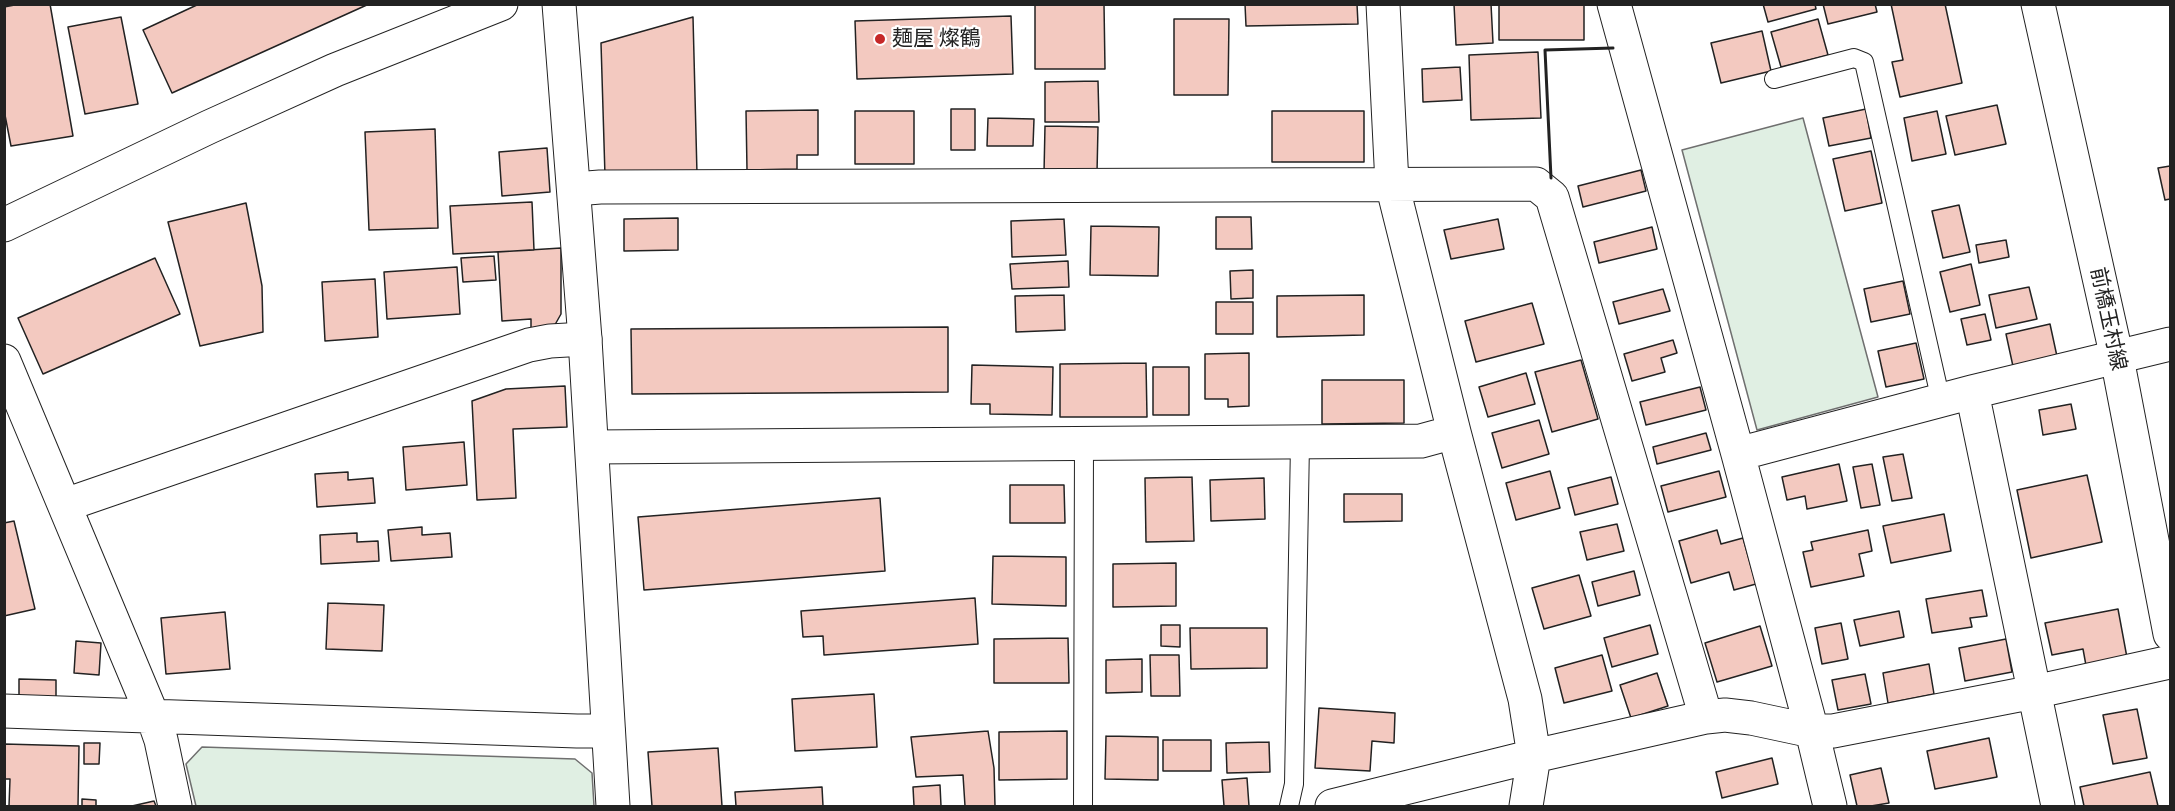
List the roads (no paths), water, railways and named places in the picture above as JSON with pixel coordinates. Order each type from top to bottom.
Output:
[{"type":"street","points":[[4,225],[335,70],[501,4]]},
{"type":"street","points":[[559,4],[585,339],[613,807]]},
{"type":"street","points":[[1383,4],[1392,184],[1454,432],[1525,699],[1534,756],[1526,807]]},
{"type":"street","points":[[1614,4],[1738,454],[1830,807]]},
{"type":"street","name":"前橋玉村線","points":[[2038,4],[2117,358],[2170,634]]},
{"type":"street","points":[[574,189],[612,187],[1536,184],[1552,197],[1706,717]]},
{"type":"street","points":[[65,505],[529,345],[550,340],[585,339]]},
{"type":"street","points":[[1738,454],[1956,396],[2170,344]]},
{"type":"street","points":[[4,362],[153,717],[161,740],[175,807]]},
{"type":"street","points":[[1956,396],[2034,692],[2058,807]]},
{"type":"street","points":[[592,447],[1421,441],[1454,432]]},
{"type":"street","points":[[1332,807],[1534,756],[1706,717],[1725,715],[1812,731],[1833,731],[2034,692],[2170,662]]},
{"type":"street","points":[[4,711],[608,731]]},
{"type":"lane","points":[[1774,80],[1854,58],[1864,62],[1956,396]]},
{"type":"lane","points":[[1083,807],[1084,443]]},
{"type":"lane","points":[[1289,807],[1294,784],[1300,443]]},
{"type":"place","name":"麺屋 燦鶴","points":[[880,39]]}]
